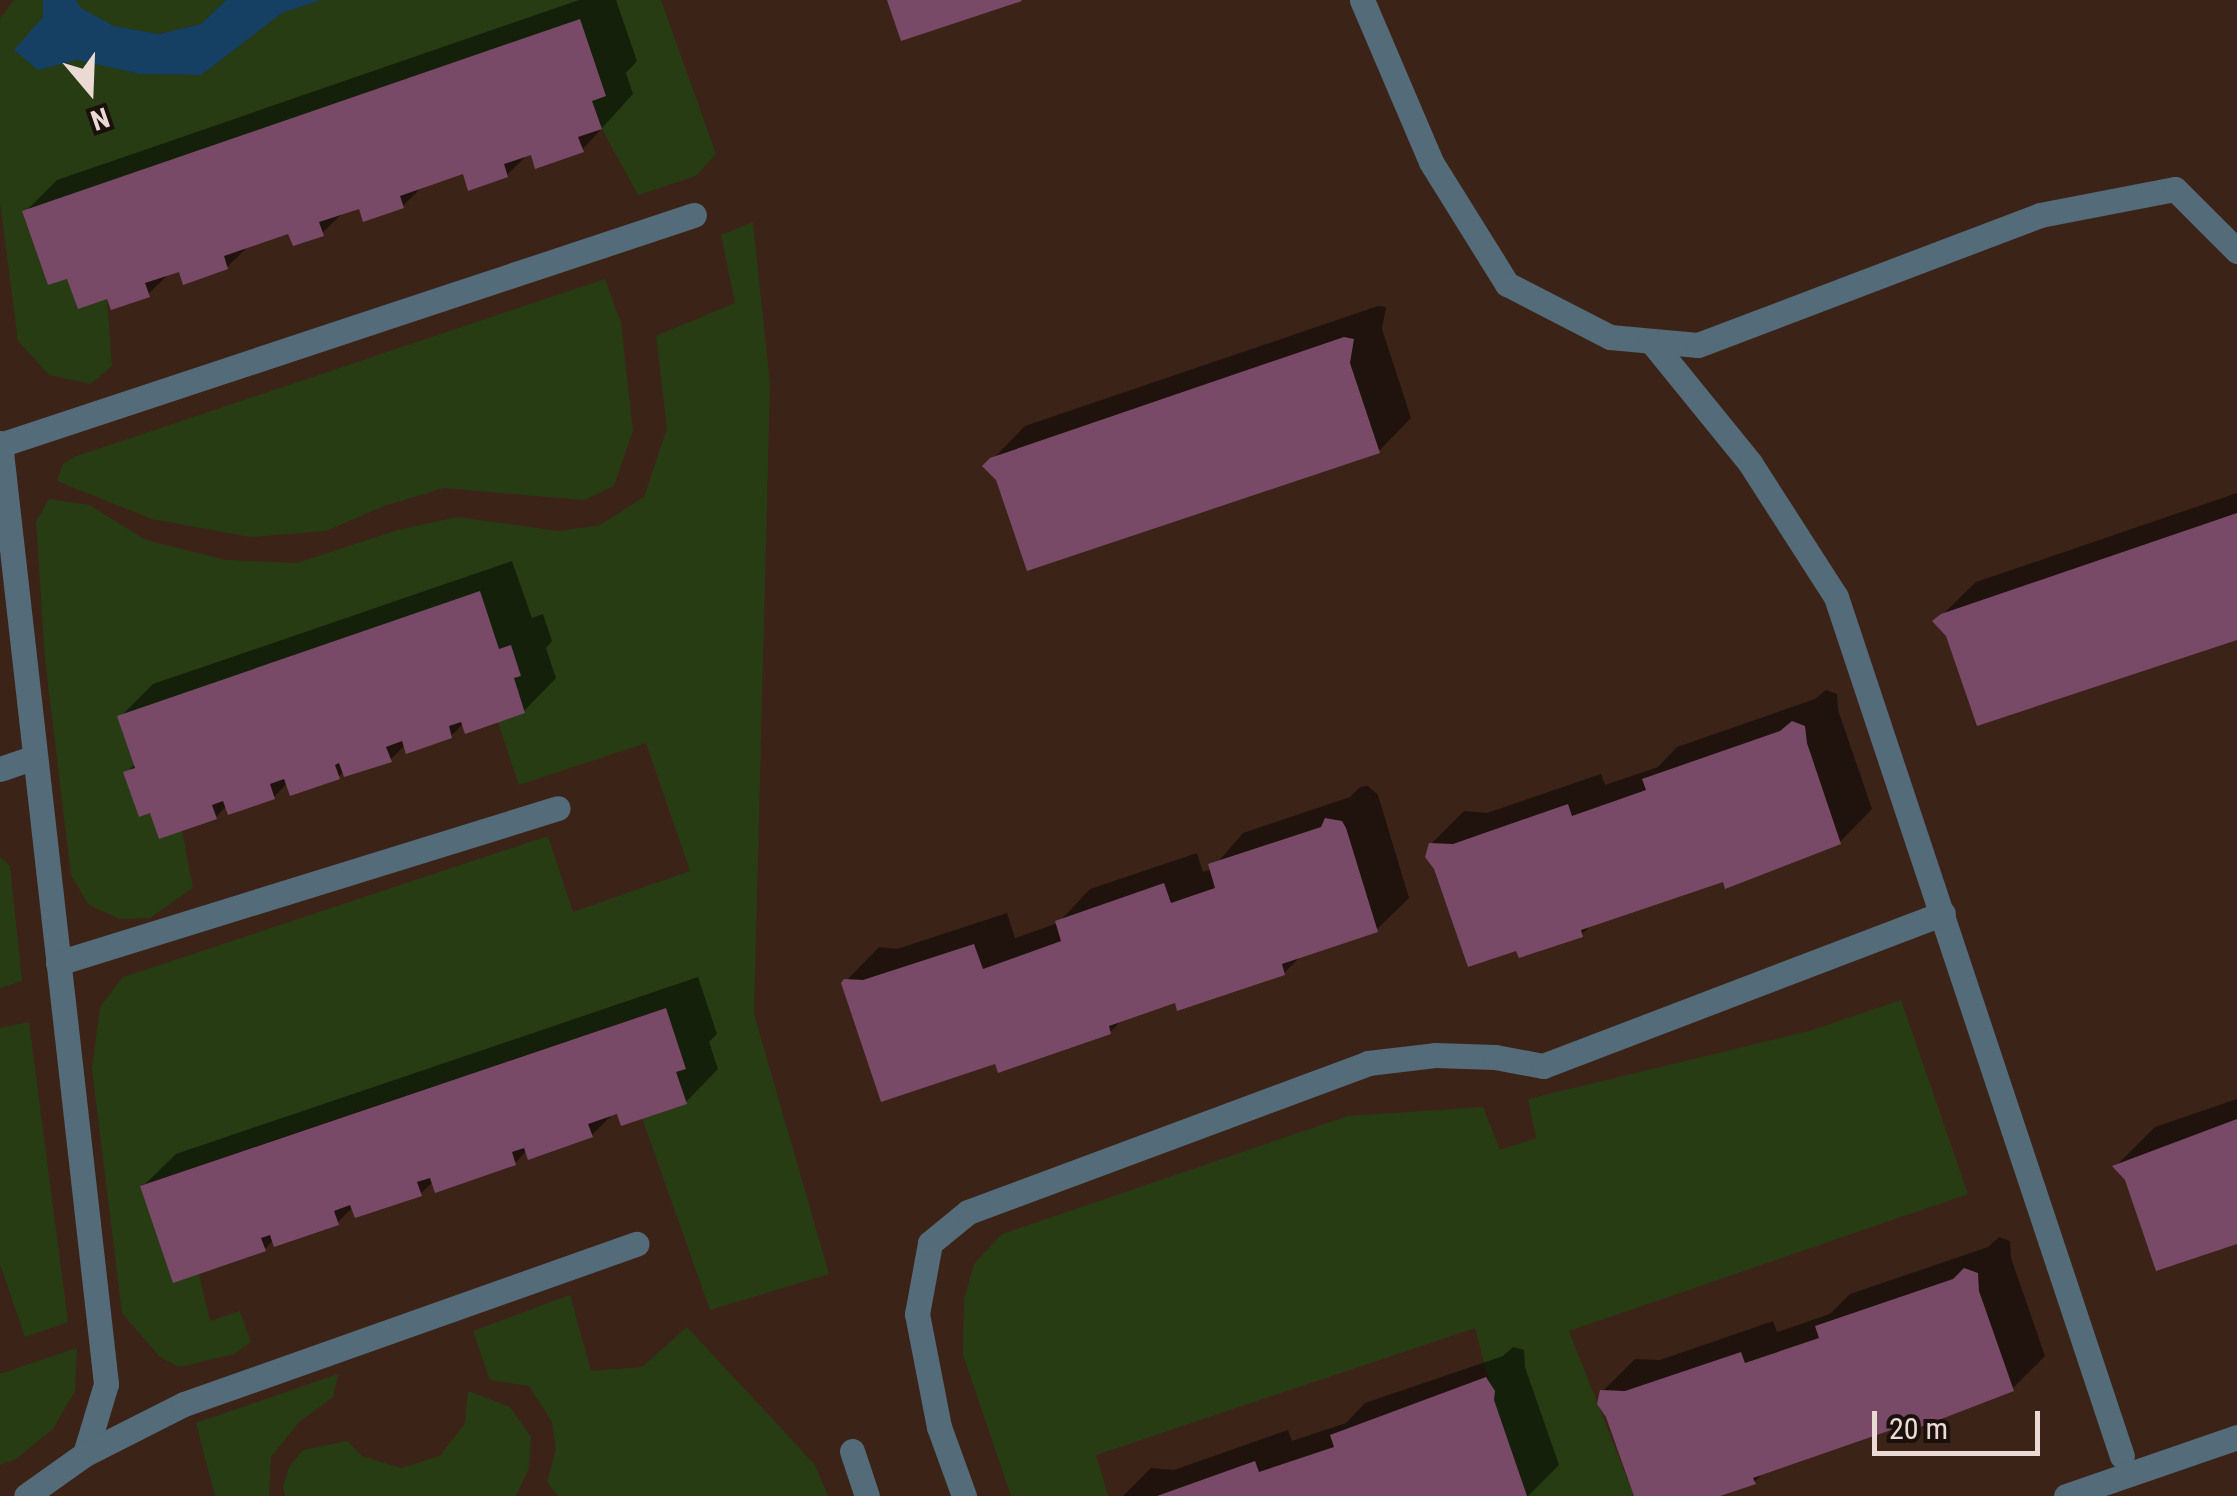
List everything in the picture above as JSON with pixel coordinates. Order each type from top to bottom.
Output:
[{"type":"lane","points":[[1362,0],[1430,162],[1506,284],[1610,337],[1698,344],[2040,215],[2175,189],[2237,250]]},
{"type":"lane","points":[[86,1454],[106,1384],[0,444],[694,215]]},
{"type":"lane","points":[[1651,341],[1750,463],[1836,597],[2122,1456]]},
{"type":"lane","points":[[0,769],[35,757]]},
{"type":"lane","points":[[58,963],[558,808]]},
{"type":"lane","points":[[964,1496],[939,1426],[917,1314],[930,1243],[968,1212],[1368,1063],[1435,1054],[1495,1056],[1543,1066],[1943,913]]},
{"type":"lane","points":[[26,1496],[86,1454],[184,1404],[637,1244]]},
{"type":"lane","points":[[2066,1496],[2237,1437]]},
{"type":"lane","points":[[852,1451],[867,1496]]},
{"type":"green space","points":[[14,0],[43,0],[43,17],[15,50],[38,70],[77,60],[140,74],[201,75],[282,13],[321,0],[661,0],[716,154],[696,176],[638,195],[602,129],[592,101],[606,95],[580,20],[22,212],[48,285],[67,279],[107,299],[112,366],[91,384],[49,375],[18,341],[0,202],[0,18]]},
{"type":"green space","points":[[76,0],[226,0],[201,24],[159,34],[114,26],[80,8]]},
{"type":"green space","points":[[753,222],[770,384],[754,1014],[829,1274],[710,1310],[642,1118],[676,1072],[686,1068],[665,1008],[141,1185],[199,1274],[210,1321],[240,1311],[251,1342],[234,1354],[179,1367],[160,1357],[122,1313],[92,1069],[100,1007],[123,977],[548,836],[573,912],[690,871],[646,743],[519,785],[498,722],[525,713],[514,678],[521,675],[511,645],[499,649],[480,592],[124,773],[139,817],[150,813],[182,831],[193,888],[150,918],[120,919],[89,905],[71,875],[45,659],[36,522],[49,499],[89,505],[146,540],[226,560],[297,563],[398,530],[457,517],[558,531],[600,525],[644,497],[667,428],[656,336],[735,303],[721,235]]},
{"type":"green space","points":[[605,279],[621,323],[633,431],[614,486],[584,500],[444,488],[384,506],[326,531],[250,537],[152,519],[57,481],[63,464],[74,457]]},
{"type":"green space","points":[[0,857],[10,866],[22,981],[0,988]]},
{"type":"green space","points":[[1901,1000],[1968,1194],[1569,1331],[1634,1496],[1527,1496],[1494,1400],[1475,1328],[1096,1455],[1108,1496],[1011,1496],[963,1355],[964,1299],[974,1264],[1002,1234],[1348,1116],[1483,1107],[1500,1150],[1536,1138],[1528,1099],[1809,1031]]},
{"type":"green space","points":[[29,1022],[68,1322],[25,1337],[0,1264],[0,1028]]},
{"type":"green space","points":[[570,1295],[591,1371],[642,1367],[687,1327],[815,1465],[828,1496],[558,1496],[547,1482],[556,1449],[552,1422],[529,1386],[490,1380],[473,1331]]},
{"type":"green space","points":[[77,1348],[75,1391],[53,1429],[16,1459],[0,1465],[0,1374]]},
{"type":"green space","points":[[338,1374],[333,1397],[299,1422],[271,1457],[269,1496],[215,1496],[196,1423]]},
{"type":"green space","points":[[468,1391],[510,1407],[531,1437],[529,1468],[516,1496],[285,1496],[283,1487],[289,1467],[303,1450],[347,1441],[362,1456],[401,1468],[440,1456],[465,1423]]},
{"type":"water","points":[[43,0],[76,0],[81,8],[114,26],[159,34],[201,24],[226,0],[321,0],[282,13],[201,75],[140,74],[77,60],[38,70],[14,50],[43,17]]},
{"type":"building","points":[[887,0],[1021,0],[1022,1],[901,41]]},
{"type":"building","points":[[580,19],[606,96],[592,101],[602,129],[578,137],[584,152],[535,169],[531,155],[504,164],[508,177],[468,191],[463,174],[400,196],[404,208],[363,222],[359,209],[319,222],[324,236],[293,246],[288,234],[224,256],[228,269],[183,285],[179,272],[145,283],[150,297],[111,310],[107,299],[78,309],[67,279],[48,285],[22,211]]},
{"type":"building","points":[[1344,337],[1354,339],[1350,363],[1380,453],[1027,571],[996,480],[982,466],[990,458]]},
{"type":"building","points":[[2237,513],[2237,640],[1977,726],[1946,636],[1932,621],[1941,614]]},
{"type":"building","points":[[480,591],[499,649],[511,645],[521,676],[514,678],[525,713],[465,734],[461,722],[449,726],[452,738],[406,754],[402,741],[386,747],[392,762],[344,777],[339,763],[335,765],[340,779],[290,796],[284,779],[270,784],[275,799],[228,815],[223,801],[212,805],[217,819],[159,839],[150,813],[139,817],[123,772],[135,768],[117,716]]},
{"type":"building","points":[[1792,721],[1805,726],[1807,743],[1841,844],[1725,889],[1723,882],[1581,930],[1583,937],[1519,958],[1516,951],[1468,967],[1434,869],[1425,857],[1429,843],[1453,844],[1568,804],[1572,816],[1646,790],[1642,779],[1780,731]]},
{"type":"building","points":[[1325,818],[1342,821],[1346,828],[1378,932],[1282,964],[1285,975],[1177,1011],[1175,1003],[1109,1026],[1111,1034],[998,1073],[995,1064],[881,1102],[841,983],[844,979],[863,980],[974,944],[983,969],[1061,941],[1055,921],[1164,883],[1171,903],[1215,888],[1208,864],[1321,827]]},
{"type":"building","points":[[666,1008],[686,1069],[676,1072],[687,1104],[621,1126],[617,1114],[588,1124],[593,1137],[528,1160],[524,1148],[512,1152],[516,1165],[435,1193],[430,1178],[417,1182],[422,1196],[355,1218],[350,1205],[334,1211],[339,1225],[274,1247],[270,1235],[261,1238],[266,1251],[173,1283],[140,1186]]},
{"type":"building","points":[[2237,1119],[2237,1244],[2156,1271],[2125,1180],[2112,1166]]},
{"type":"building","points":[[1964,1268],[1978,1273],[1979,1291],[2014,1391],[1897,1436],[1894,1429],[1753,1478],[1756,1484],[1720,1496],[1634,1496],[1606,1417],[1597,1404],[1600,1390],[1625,1391],[1741,1352],[1745,1363],[1819,1338],[1815,1326],[1953,1279]]},
{"type":"building","points":[[1486,1377],[1495,1391],[1494,1400],[1527,1496],[1157,1496],[1255,1461],[1259,1472],[1334,1447],[1330,1435]]}]
